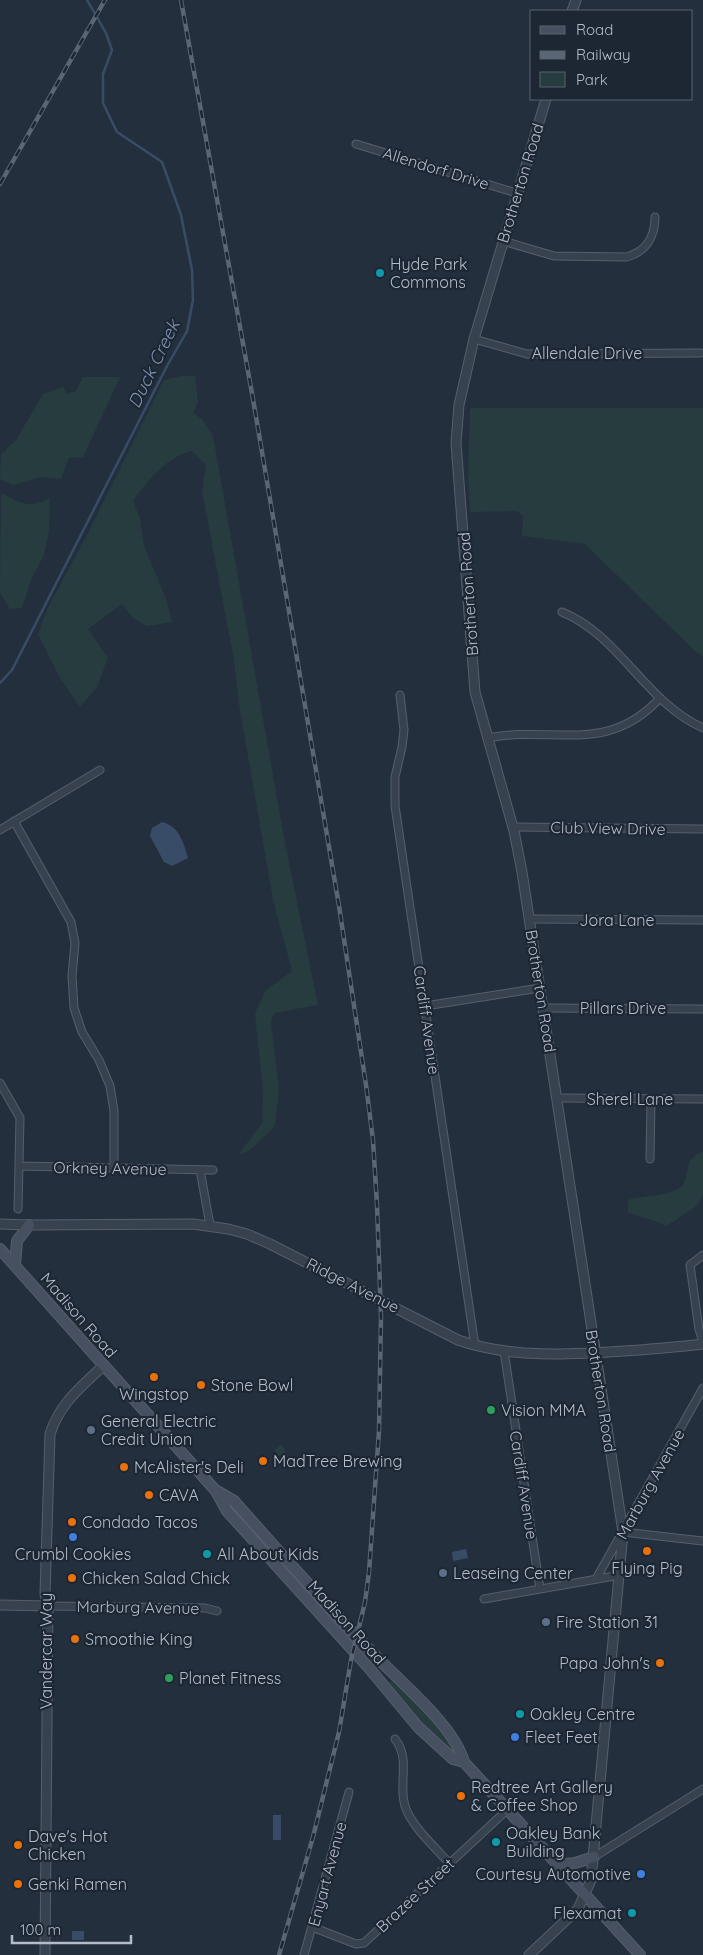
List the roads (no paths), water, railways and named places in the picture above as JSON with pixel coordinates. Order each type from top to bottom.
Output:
[{"type":"main road","points":[[15,1265],[17,1241],[29,1225]]},
{"type":"main road","name":"Madison Road","points":[[0,1248],[216,1491],[227,1511],[369,1668],[418,1727],[453,1759],[464,1762]]},
{"type":"main road","name":"Madison Road","points":[[216,1491],[234,1502],[385,1667],[414,1693],[456,1745],[461,1752],[464,1762],[640,1955]]},
{"type":"main road","points":[[558,1865],[574,1863],[594,1857]]},
{"type":"street","name":"Brotherton Road","points":[[529,1955],[578,1909],[591,1880],[623,1532],[530,919],[513,827],[487,738],[476,692],[456,443],[459,404],[474,339],[516,193],[546,100]]},
{"type":"street","name":"Allendorf Drive","points":[[356,144],[516,193]]},
{"type":"street","points":[[503,241],[554,256],[626,257],[636,254],[648,244],[655,227],[655,217]]},
{"type":"street","name":"Allendale Drive","points":[[474,339],[527,354],[701,353]]},
{"type":"street","points":[[562,612],[576,618],[608,644],[660,698],[682,716],[703,728]]},
{"type":"street","name":"Cardiff Avenue","points":[[400,695],[404,730],[395,777],[395,806],[475,1346]]},
{"type":"street","points":[[487,738],[511,734],[586,735],[601,733],[629,724],[651,708],[660,698]]},
{"type":"street","points":[[0,830],[100,770]]},
{"type":"street","points":[[14,822],[71,922],[75,943],[72,976],[74,1008],[82,1032],[99,1060],[110,1086],[114,1111],[114,1167]]},
{"type":"street","name":"Club View Drive","points":[[513,827],[703,829]]},
{"type":"street","name":"Jora Lane","points":[[530,919],[703,920]]},
{"type":"street","points":[[425,1006],[540,988]]},
{"type":"street","name":"Pillars Drive","points":[[544,1008],[703,1009]]},
{"type":"street","points":[[0,1083],[20,1118],[18,1209]]},
{"type":"street","name":"Sherel Lane","points":[[557,1098],[703,1099]]},
{"type":"street","points":[[650,1099],[650,1159]]},
{"type":"street","name":"Orkney Avenue","points":[[20,1166],[213,1170]]},
{"type":"street","points":[[200,1170],[210,1225]]},
{"type":"street","name":"Ridge Avenue","points":[[0,1224],[193,1224],[210,1225],[247,1234],[448,1335],[475,1346],[504,1351],[595,1353],[703,1343]]},
{"type":"street","points":[[703,1255],[690,1265],[703,1343]]},
{"type":"street","name":"Cardiff Avenue","points":[[504,1351],[540,1590]]},
{"type":"street","name":"Vandercar Way","points":[[45,1955],[48,1606],[45,1594],[50,1434],[56,1417],[64,1405],[103,1366]]},
{"type":"street","name":"Marburg Avenue","points":[[596,1579],[703,1388]]},
{"type":"street","points":[[623,1532],[703,1541]]},
{"type":"street","points":[[484,1599],[620,1575]]},
{"type":"street","name":"Marburg Avenue","points":[[0,1605],[196,1608],[216,1611]]},
{"type":"street","points":[[395,1738],[404,1760],[403,1795],[408,1814],[450,1864]]},
{"type":"street","points":[[594,1857],[703,1789]]},
{"type":"street","name":"Enyart Avenue","points":[[304,1955],[349,1792]]},
{"type":"street","name":"Brazee Street","points":[[312,1927],[356,1944],[364,1943],[507,1810]]},
{"type":"water","points":[[162,822],[177,831],[188,858],[172,866],[164,862],[150,836],[152,828]]},
{"type":"water","points":[[466,1549],[468,1558],[453,1561],[452,1552]]},
{"type":"water","points":[[273,1815],[281,1815],[281,1840],[273,1840]]},
{"type":"water","points":[[72,1931],[84,1931],[84,1940],[72,1940]]},
{"type":"waterway","name":"Duck Creek","points":[[0,683],[12,670],[167,366],[187,331],[193,300],[192,270],[181,215],[162,162],[117,132],[103,103],[103,74],[112,50],[106,33],[87,0]]},
{"type":"railway","points":[[0,184],[105,0]]},
{"type":"railway","points":[[181,0],[253,399],[339,906],[373,1140],[377,1205],[381,1317],[379,1431],[369,1572],[365,1602],[351,1660],[339,1732],[313,1837],[279,1955]]},
{"type":"place","name":"Hyde Park Commons","points":[[380,273]]},
{"type":"place","name":"Wingstop","points":[[154,1377]]},
{"type":"place","name":"Stone Bowl","points":[[201,1385]]},
{"type":"place","name":"Vision MMA","points":[[491,1410]]},
{"type":"place","name":"General Electric Credit Union","points":[[91,1430]]},
{"type":"place","name":"MadTree Brewing","points":[[263,1461]]},
{"type":"place","name":"McAlister's Deli","points":[[124,1467]]},
{"type":"place","name":"CAVA","points":[[149,1495]]},
{"type":"place","name":"Condado Tacos","points":[[72,1522]]},
{"type":"place","name":"Crumbl Cookies","points":[[73,1537]]},
{"type":"place","name":"Flying Pig","points":[[647,1551]]},
{"type":"place","name":"All About Kids","points":[[207,1554]]},
{"type":"place","name":"Leaseing Center","points":[[443,1573]]},
{"type":"place","name":"Chicken Salad Chick","points":[[72,1578]]},
{"type":"place","name":"Fire Station 31","points":[[546,1622]]},
{"type":"place","name":"Smoothie King","points":[[75,1639]]},
{"type":"place","name":"Papa John's","points":[[660,1663]]},
{"type":"place","name":"Planet Fitness","points":[[169,1678]]},
{"type":"place","name":"Oakley Centre","points":[[520,1714]]},
{"type":"place","name":"Fleet Feet","points":[[515,1737]]},
{"type":"place","name":"Redtree Art Gallery & Coffee Shop","points":[[461,1796]]},
{"type":"place","name":"Oakley Bank Building","points":[[496,1842]]},
{"type":"place","name":"Dave's Hot Chicken","points":[[18,1845]]},
{"type":"place","name":"Courtesy Automotive","points":[[641,1874]]},
{"type":"place","name":"Genki Ramen","points":[[18,1884]]},
{"type":"place","name":"Flexamat","points":[[632,1913]]}]
